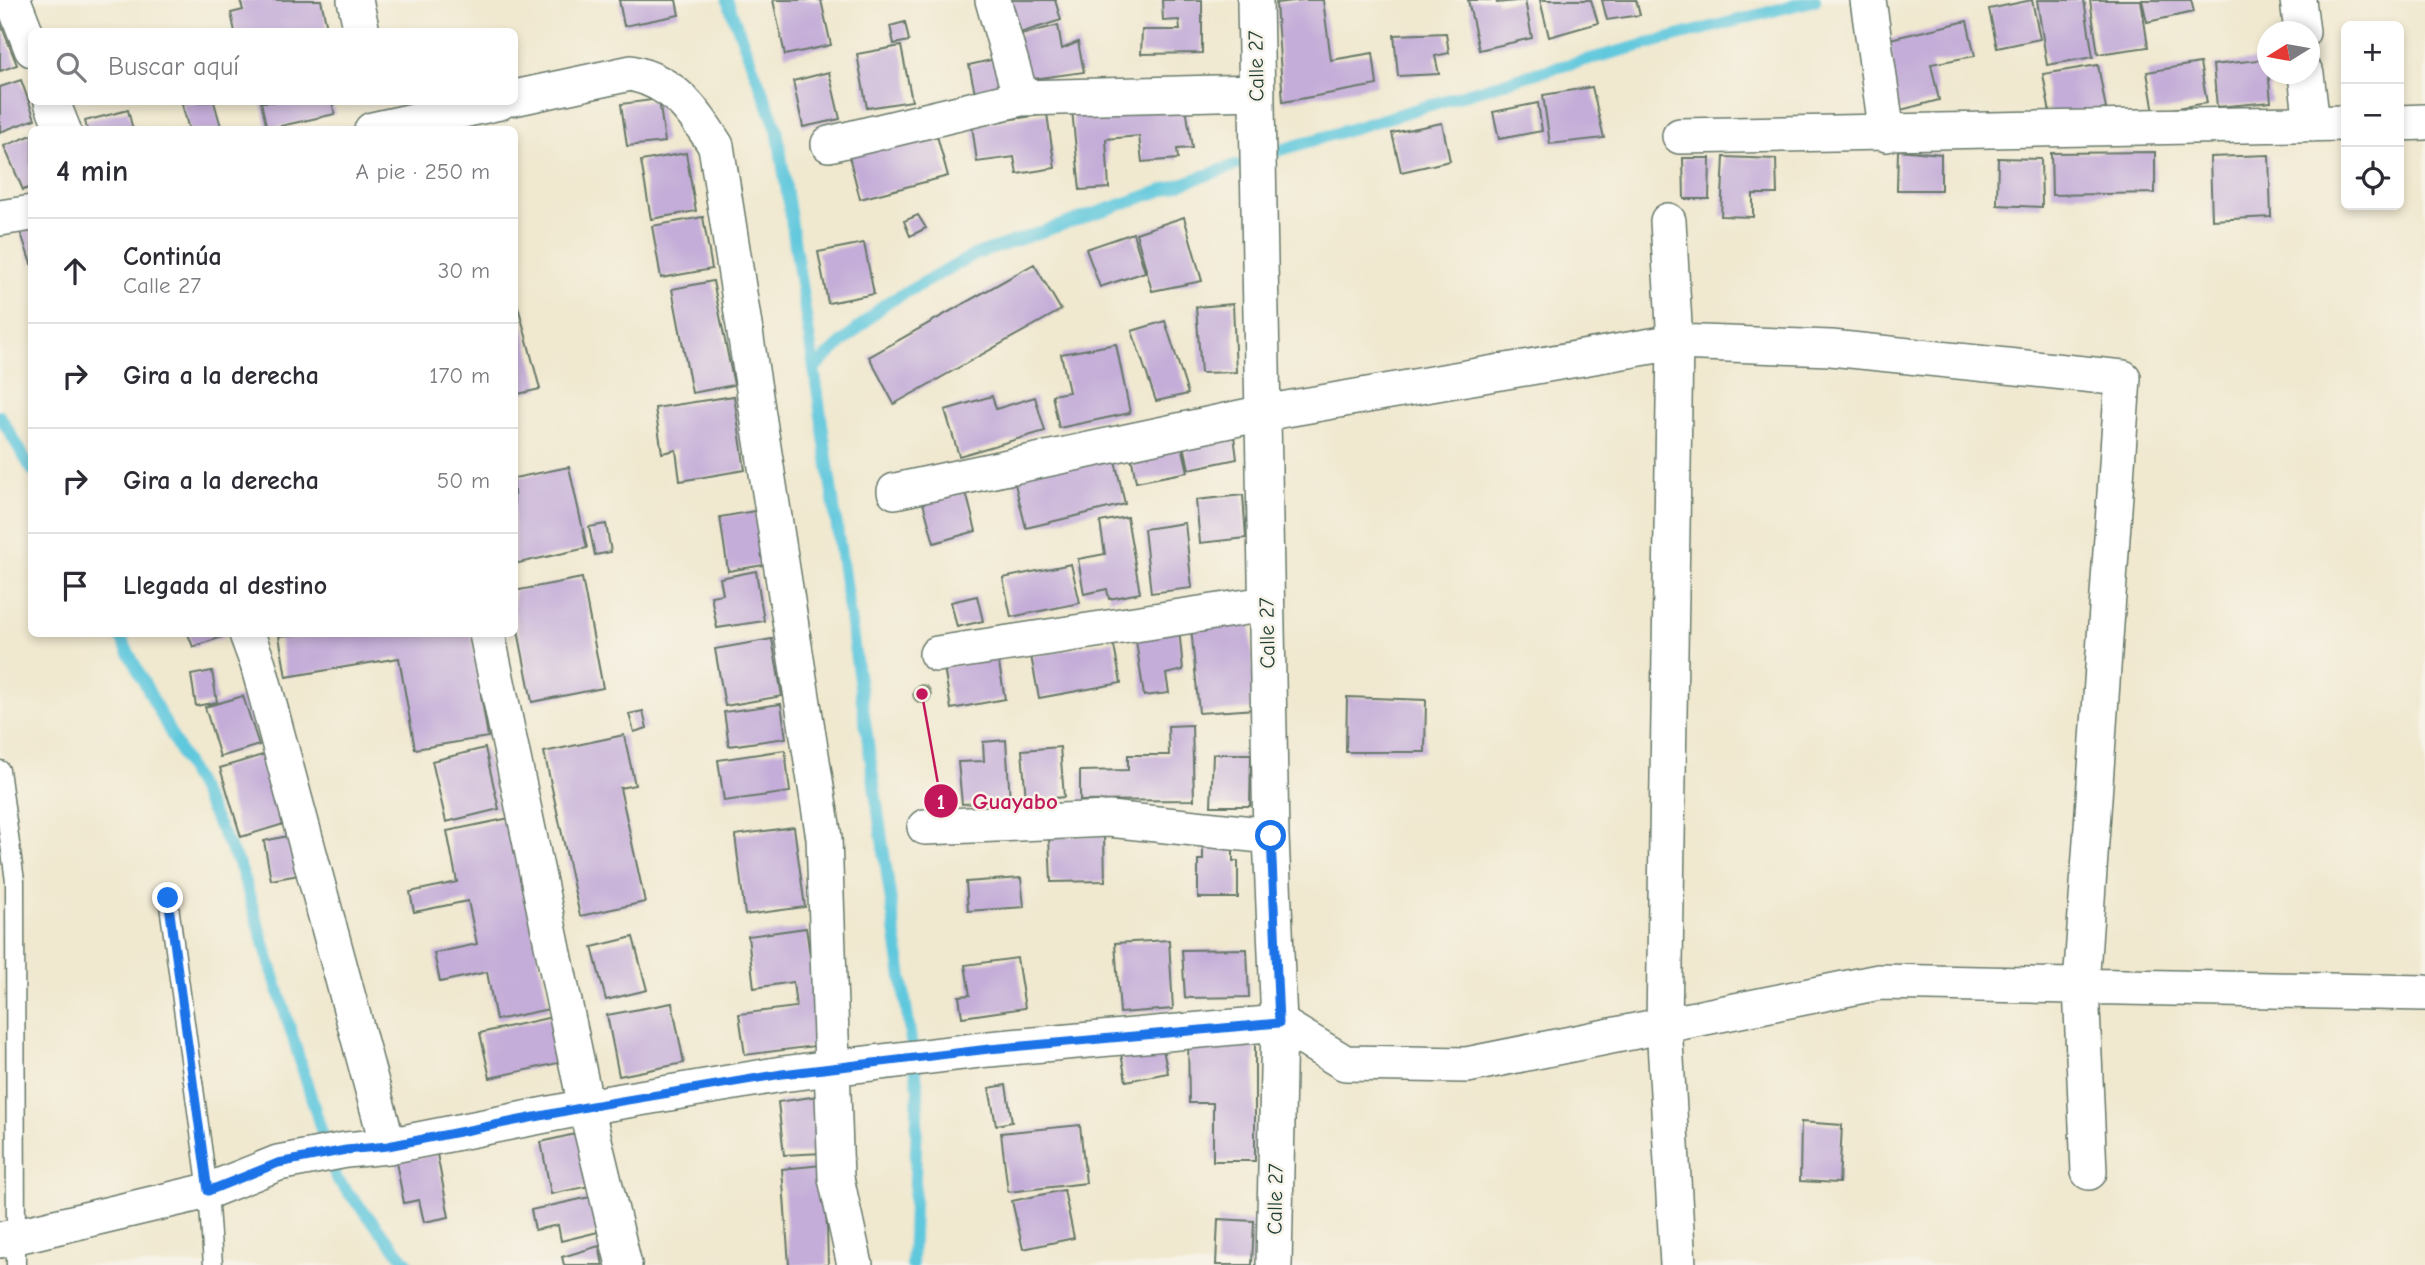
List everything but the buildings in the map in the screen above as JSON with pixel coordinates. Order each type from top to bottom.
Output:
[{"type":"street","points":[[13,0],[28,39]]},
{"type":"street","points":[[355,0],[361,28]]},
{"type":"street","points":[[993,0],[1021,98]]},
{"type":"street","name":"Calle 27","points":[[1255,0],[1271,836],[1279,1023],[1273,1265]]},
{"type":"street","points":[[1868,0],[1887,134]]},
{"type":"street","points":[[2298,0],[2301,21]]},
{"type":"street","points":[[518,97],[631,73],[648,77],[674,91],[697,117],[716,146],[824,838],[836,1178],[855,1265]]},
{"type":"street","points":[[1680,136],[1887,134],[2329,123],[2311,84]]},
{"type":"street","points":[[829,144],[1021,98],[1256,92]]},
{"type":"street","points":[[53,105],[61,126]]},
{"type":"street","points":[[377,105],[381,126]]},
{"type":"street","points":[[390,126],[486,105]]},
{"type":"street","points":[[2404,123],[2425,122]]},
{"type":"street","points":[[0,218],[28,214]]},
{"type":"street","points":[[1668,221],[1675,342],[1664,1025],[1678,1265]]},
{"type":"street","points":[[895,491],[1263,413],[1675,342],[1831,348],[2123,377],[2081,986],[2089,1172]]},
{"type":"street","points":[[937,654],[1266,604]]},
{"type":"street","points":[[248,637],[258,664],[388,1146]]},
{"type":"street","points":[[488,637],[586,1107],[624,1265]]},
{"type":"street","points":[[925,827],[1109,819],[1271,836]]},
{"type":"street","points":[[10,1247],[208,1191],[278,1163],[346,1150],[388,1146],[586,1107],[831,1067],[989,1049],[1279,1023],[1345,1063],[1467,1065],[1879,982],[2425,993]]},
{"type":"lane","points":[[0,770],[15,881],[10,1247]]},
{"type":"lane","points":[[168,898],[208,1191],[214,1265]]},
{"type":"waterway","points":[[727,0],[777,129],[814,368],[918,1089],[912,1265]]},
{"type":"waterway","points":[[1271,153],[1536,73],[1815,0]]},
{"type":"waterway","points":[[814,368],[885,304],[974,255],[1236,165]]},
{"type":"waterway","points":[[0,416],[28,463]]},
{"type":"waterway","points":[[121,637],[241,869],[336,1178],[409,1265]]},
{"type":"place","name":"Guayabo","points":[[922,694]]},
{"type":"route","points":[[168,898],[208,1191],[278,1163],[346,1150],[388,1146],[586,1107],[782,1074],[989,1049],[1279,1023],[1271,836]]}]
